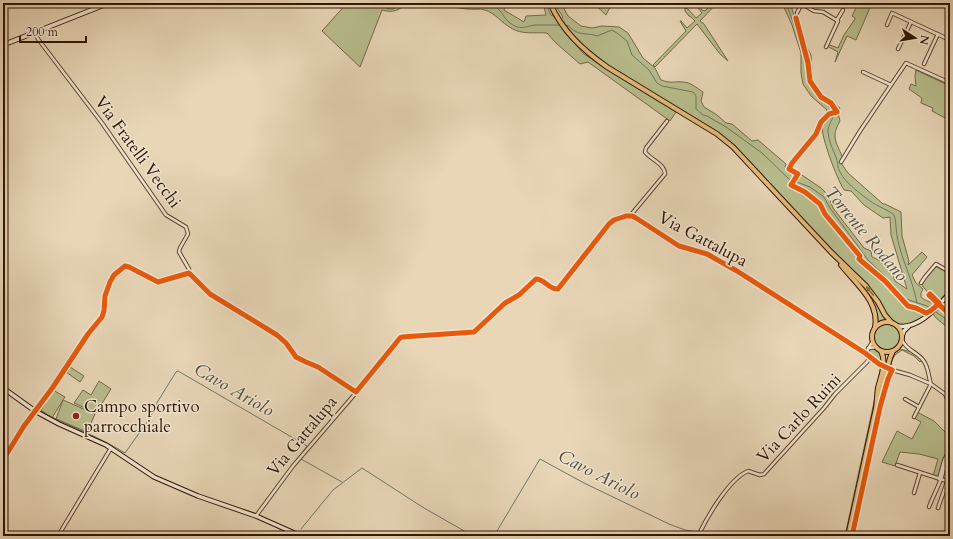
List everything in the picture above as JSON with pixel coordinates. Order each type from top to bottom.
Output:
[{"type":"main road","points":[[550,3],[564,28],[577,43],[600,62],[717,134],[733,146],[831,252],[866,286],[878,302],[887,318],[900,330],[902,338],[900,345],[893,351],[890,358],[876,408]]},
{"type":"main road","points":[[831,252],[872,304],[876,318],[873,341],[884,357],[876,408],[848,536]]},
{"type":"main road","points":[[875,328],[883,323],[892,323]]},
{"type":"main road","points":[[881,351],[893,351]]},
{"type":"street","points":[[3,45],[109,3]]},
{"type":"street","points":[[946,3],[950,5]]},
{"type":"street","points":[[797,13],[802,4],[814,11],[822,12],[837,20]]},
{"type":"street","points":[[826,48],[838,21],[837,20],[843,10]]},
{"type":"street","points":[[887,25],[892,13],[950,40]]},
{"type":"street","points":[[898,49],[910,22]]},
{"type":"street","name":"Via Fratelli Vecchi","points":[[35,32],[38,39],[112,137],[166,215],[186,227],[188,234],[179,252],[189,269],[189,274],[210,294],[277,335],[286,343],[296,357],[318,367],[356,392]]},
{"type":"street","points":[[924,64],[938,34]]},
{"type":"street","points":[[841,162],[906,63],[950,83]]},
{"type":"street","points":[[863,72],[891,85]]},
{"type":"street","name":"Via Gattalupa","points":[[256,516],[293,466],[400,338],[474,332],[504,303],[518,295],[536,279],[541,279],[553,289],[558,289],[609,224],[614,220],[630,216],[665,174],[663,168],[645,152],[646,148],[667,121]]},
{"type":"street","name":"Via Gattalupa","points":[[630,216],[639,220],[681,247],[702,252],[717,259],[870,357]]},
{"type":"street","points":[[921,283],[936,264],[950,272]]},
{"type":"street","points":[[3,460],[21,430],[88,334],[102,317],[108,285],[112,277],[122,267],[129,267],[158,282],[189,274]]},
{"type":"street","points":[[914,417],[931,384],[925,363],[914,352],[905,346],[902,338],[904,331],[909,326],[931,313],[950,293]]},
{"type":"street","points":[[897,326],[909,326]]},
{"type":"street","points":[[867,354],[873,341]]},
{"type":"street","points":[[862,351],[876,347]]},
{"type":"street","name":"Via Carlo Ruini","points":[[699,534],[733,481],[748,471],[760,475],[764,474],[870,357]]},
{"type":"street","points":[[892,370],[931,384],[943,392],[950,405]]},
{"type":"street","points":[[3,388],[35,411],[58,424],[111,448],[157,479],[198,496],[256,516],[301,536]]},
{"type":"street","points":[[905,399],[919,407]]},
{"type":"street","points":[[58,536],[111,448]]},
{"type":"street","points":[[929,507],[950,448]]},
{"type":"street","points":[[896,465],[949,482],[938,508]]},
{"type":"street","points":[[914,493],[920,473]]},
{"type":"green space","points":[[347,3],[407,3],[395,11],[382,10],[360,67],[322,31]]},
{"type":"green space","points":[[439,3],[495,3],[498,5],[500,3],[506,3],[504,10],[524,22],[526,16],[546,15],[543,3],[545,3],[551,15],[555,17],[568,36],[584,54],[676,112],[670,121],[588,62],[580,64],[547,33],[520,32],[511,28],[492,13],[485,10],[460,8]]},
{"type":"green space","points":[[554,3],[561,3],[568,16],[581,26],[592,28],[602,26],[619,27],[628,33],[643,58],[655,68],[661,80],[670,82],[686,82],[703,92],[701,101],[704,107],[726,123],[732,124],[752,141],[758,140],[786,164],[785,167],[799,173],[821,188],[828,195],[833,208],[864,248],[871,251],[872,257],[881,261],[890,268],[895,281],[907,289],[891,235],[890,217],[883,218],[864,205],[851,191],[844,190],[834,168],[822,131],[823,119],[827,110],[811,96],[803,84],[801,73],[801,53],[792,25],[782,3],[790,3],[800,33],[811,55],[813,82],[821,93],[840,108],[838,113],[840,121],[835,132],[835,136],[843,159],[841,163],[848,173],[883,204],[901,212],[902,236],[909,261],[908,265],[922,252],[927,257],[912,275],[916,283],[923,289],[921,297],[936,305],[926,315],[907,325],[899,325],[889,319],[876,297],[863,281],[829,248],[734,145],[715,131],[600,61],[578,41],[561,19],[563,17]]},
{"type":"green space","points":[[593,3],[616,3],[609,9],[606,15]]},
{"type":"green space","points":[[694,3],[697,3],[702,10],[705,11],[713,3],[717,3],[700,21],[704,24],[728,61],[720,54],[697,24],[655,67],[653,65],[686,31],[680,21],[687,28],[695,21],[685,11],[685,8],[688,9],[696,18],[702,13]]},
{"type":"green space","points":[[872,3],[856,40],[847,36],[835,62],[838,52],[827,46],[827,44],[838,48],[844,35],[855,19],[852,16],[856,8],[849,4]]},
{"type":"green space","points":[[916,70],[950,86],[950,114],[947,119],[932,111],[933,108],[921,103],[922,98],[909,89],[911,84],[916,86]]},
{"type":"green space","points":[[935,266],[950,274],[950,289],[937,303],[922,285],[926,277]]},
{"type":"green space","points":[[845,267],[870,292],[887,320],[878,324],[875,308],[871,300]]},
{"type":"green space","points":[[940,307],[950,316],[950,331],[933,314]]},
{"type":"green space","points":[[887,324],[896,328],[900,337],[896,346],[887,350],[878,346],[874,337],[878,328]]},
{"type":"green space","points":[[872,348],[879,352],[882,365],[868,354],[869,349]]},
{"type":"green space","points":[[900,349],[912,352],[922,360],[920,362],[914,356],[902,350],[895,355],[892,360],[853,536],[850,536],[891,356]]},
{"type":"green space","points":[[881,366],[856,496],[852,507],[847,536],[845,536],[874,402]]},
{"type":"green space","points":[[70,367],[84,376],[80,382],[66,372]]},
{"type":"green space","points":[[99,381],[111,389],[96,413],[74,403],[83,390],[91,395]]},
{"type":"green space","points":[[53,390],[65,397],[52,418],[41,410]]},
{"type":"green space","name":"Campo sportivo parrocchiale","points":[[63,400],[95,414],[87,432],[56,419]]},
{"type":"green space","points":[[917,412],[934,421],[950,437],[950,446],[943,460],[938,477],[933,476],[938,459],[919,454],[900,452],[895,466],[882,462],[897,431],[912,439],[921,422],[914,418]]},
{"type":"waterway","name":"Torrente Rodano","points":[[381,3],[388,9],[393,9],[401,3]]},
{"type":"waterway","name":"Torrente Rodano","points":[[452,3],[461,6],[495,7],[514,26],[521,28],[533,25],[559,25]]},
{"type":"waterway","points":[[786,3],[805,54],[807,79],[811,87],[834,111],[828,128],[828,134],[837,159],[839,170],[849,184],[872,203],[894,215],[901,253],[913,286],[917,303]]},
{"type":"waterway","name":"Torrente Rodano","points":[[564,25],[583,34],[597,36],[612,30],[617,33],[627,41],[632,55],[649,70],[657,83],[662,86],[693,92],[696,96],[696,109],[703,115],[726,127],[762,153],[789,179],[810,187],[824,197],[830,208],[868,260],[906,299],[927,306],[950,323]]},
{"type":"waterway","name":"Cavo Ariolo","points":[[40,411],[104,441],[125,453],[150,418],[158,401],[178,371],[307,446],[299,457]]},
{"type":"waterway","name":"Cavo Ariolo","points":[[301,459],[342,482]]},
{"type":"waterway","name":"Cavo Ariolo","points":[[494,536],[540,459],[584,483],[669,524],[685,530],[698,532]]},
{"type":"waterway","name":"Cavo Ariolo","points":[[301,529],[333,490],[362,468],[424,508],[473,536]]},
{"type":"waterway","name":"Cavo Ariolo","points":[[701,533],[710,536]]},
{"type":"cycle path","points":[[796,18],[808,63],[810,81],[821,97],[831,103],[837,112],[829,114],[821,122],[816,134],[792,163],[789,169],[798,174],[791,185],[805,192],[820,204],[825,214],[860,256],[859,259],[885,281],[908,306],[926,313],[930,312],[933,309],[934,308],[936,306],[937,305],[939,303],[930,294],[929,295],[937,303],[940,305],[950,315]]},
{"type":"cycle path","points":[[402,337],[474,332],[505,303],[519,295],[536,279],[539,279],[552,288],[558,289],[609,224],[614,220],[626,216],[632,216],[679,246],[707,254],[737,271],[865,353],[879,364],[892,370]]},
{"type":"cycle path","points":[[3,460],[24,426],[53,387],[88,334],[102,317],[105,296],[110,282],[114,275],[125,266],[158,282],[189,273],[210,294],[277,335],[286,343],[296,357],[318,367],[356,392],[400,338]]},
{"type":"cycle path","points":[[852,536],[880,407],[892,370]]},
{"type":"place","name":"Campo sportivo parrocchiale","points":[[76,416]]}]
